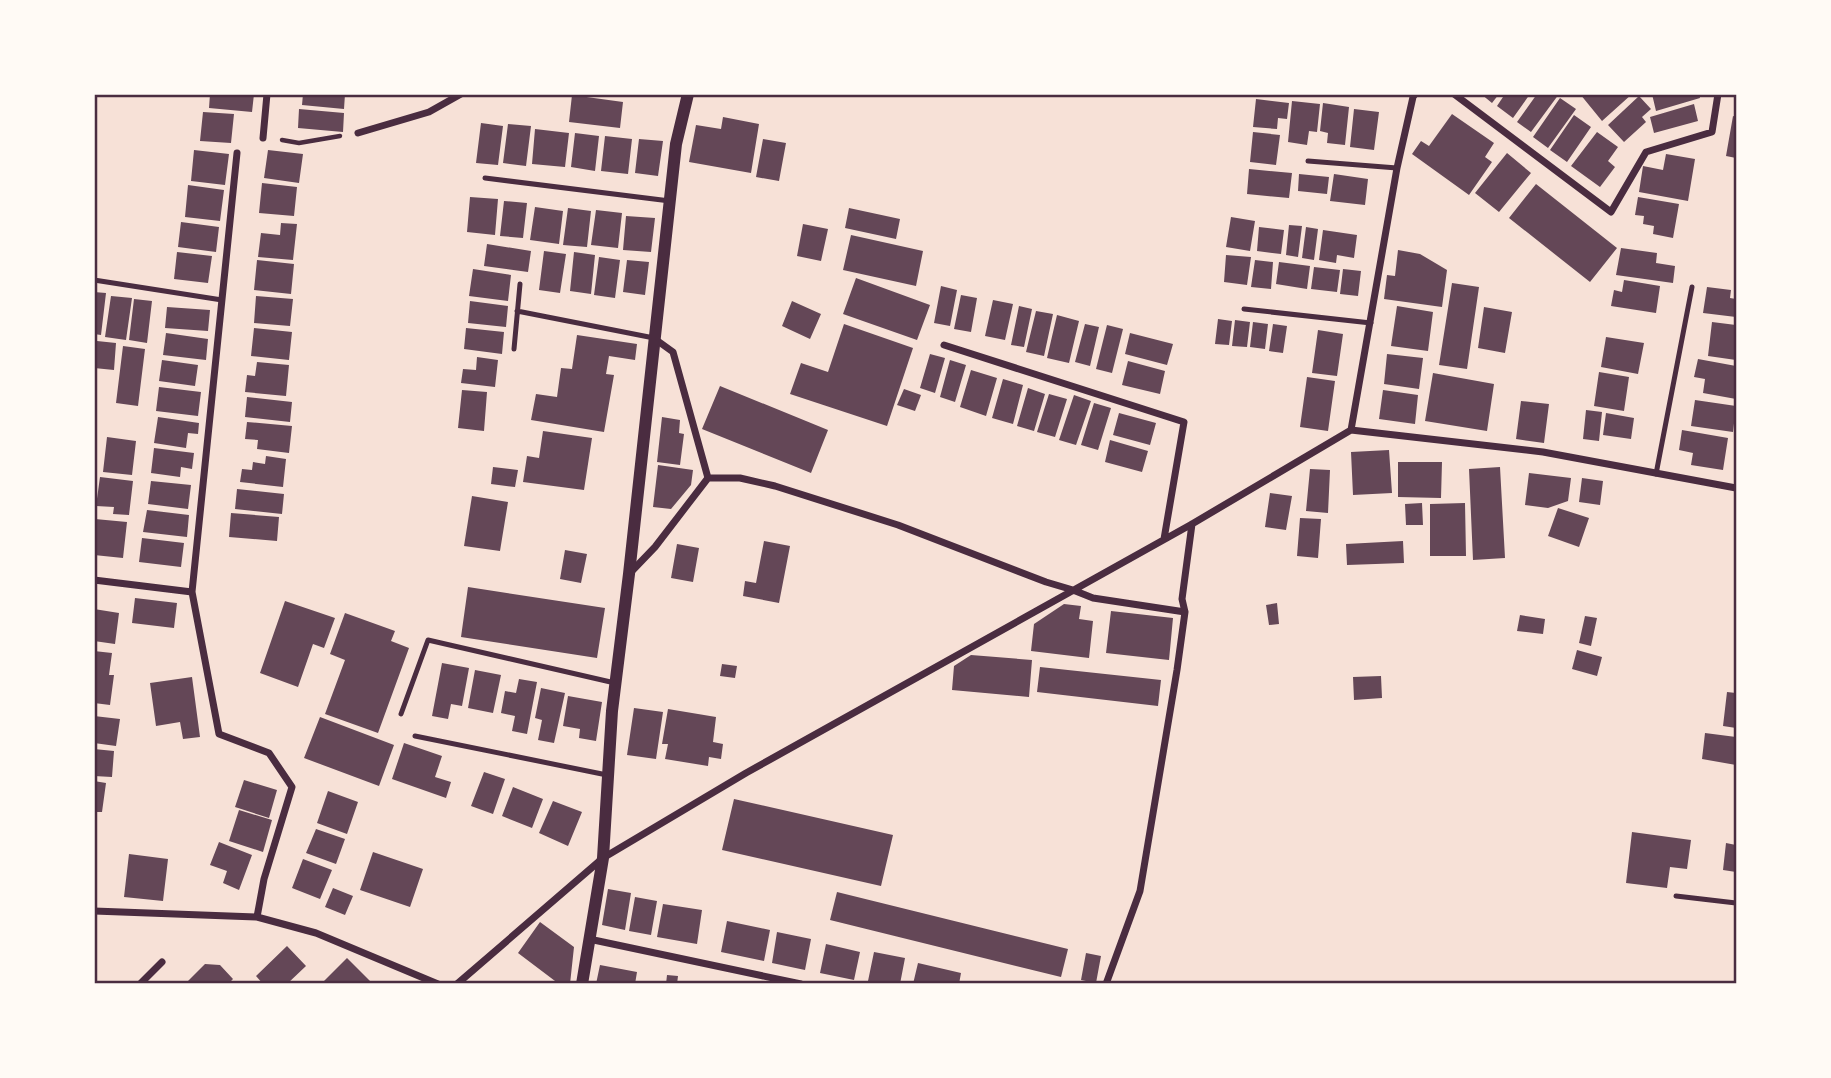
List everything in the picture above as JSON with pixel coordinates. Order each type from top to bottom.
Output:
[{"type":"street","points":[[263,138],[267,94]]},
{"type":"street","points":[[358,132],[429,112],[461,94]]},
{"type":"street","points":[[582,984],[603,858],[615,683],[676,144],[688,94]]},
{"type":"street","points":[[1454,94],[1611,212],[1646,152],[1712,132],[1718,94]]},
{"type":"street","points":[[1351,430],[1396,168],[1413,95]]},
{"type":"street","points":[[237,153],[192,592],[219,734],[269,753],[292,786],[264,879],[257,917]]},
{"type":"street","points":[[654,338],[673,352],[708,478]]},
{"type":"street","points":[[944,345],[1184,422],[1164,539]]},
{"type":"street","points":[[457,984],[603,858],[746,773],[1192,524],[1351,430],[1542,452],[1737,488]]},
{"type":"street","points":[[629,574],[655,547],[708,478]]},
{"type":"street","points":[[708,478],[740,478],[775,486],[898,525],[1094,598],[1185,611]]},
{"type":"street","points":[[1106,984],[1140,891],[1177,670],[1185,611],[1182,599],[1192,524]]},
{"type":"street","points":[[94,580],[192,592]]},
{"type":"street","points":[[94,911],[257,917],[316,933],[438,984]]},
{"type":"street","points":[[589,939],[801,984]]},
{"type":"street","points":[[140,984],[162,962]]},
{"type":"lane","points":[[1308,161],[1396,168]]},
{"type":"lane","points":[[485,178],[670,201]]},
{"type":"lane","points":[[94,280],[222,300]]},
{"type":"lane","points":[[513,349],[520,284]]},
{"type":"lane","points":[[1656,474],[1692,287]]},
{"type":"lane","points":[[1244,309],[1371,323]]},
{"type":"lane","points":[[517,311],[654,338]]},
{"type":"lane","points":[[401,714],[428,640],[615,683]]},
{"type":"lane","points":[[415,736],[608,776]]},
{"type":"lane","points":[[1676,896],[1737,903]]},
{"type":"path","points":[[263,138],[299,143],[358,132]]},
{"type":"building","points":[[210,94],[254,94],[252,112],[209,108]]},
{"type":"building","points":[[303,94],[345,94],[344,109],[302,105]]},
{"type":"building","points":[[1481,94],[1499,94],[1492,103]]},
{"type":"building","points":[[1505,94],[1530,94],[1513,118],[1497,106]]},
{"type":"building","points":[[1537,94],[1559,94],[1531,132],[1517,122]]},
{"type":"building","points":[[1580,94],[1632,94],[1602,121]]},
{"type":"building","points":[[1652,94],[1699,94],[1700,98],[1656,111]]},
{"type":"building","points":[[572,95],[623,102],[620,128],[569,122]]},
{"type":"building","points":[[1639,96],[1651,109],[1642,117],[1646,122],[1624,142],[1608,125]]},
{"type":"building","points":[[1560,98],[1576,109],[1548,148],[1533,137]]},
{"type":"building","points":[[1256,99],[1289,103],[1287,119],[1278,118],[1277,129],[1253,127]]},
{"type":"building","points":[[1292,101],[1320,104],[1317,132],[1309,131],[1307,145],[1288,142]]},
{"type":"building","points":[[1323,103],[1349,107],[1345,145],[1327,143],[1328,133],[1320,131]]},
{"type":"building","points":[[1694,104],[1698,121],[1654,133],[1650,117]]},
{"type":"building","points":[[299,109],[344,113],[343,132],[298,128]]},
{"type":"building","points":[[1354,109],[1379,112],[1374,150],[1350,147]]},
{"type":"building","points":[[203,112],[234,114],[231,143],[200,141]]},
{"type":"building","points":[[1452,114],[1494,143],[1485,157],[1492,162],[1469,195],[1412,154],[1421,141],[1429,146]]},
{"type":"building","points":[[1574,115],[1591,127],[1567,162],[1550,150]]},
{"type":"building","points":[[1733,116],[1736,117],[1736,158],[1726,156]]},
{"type":"building","points":[[723,117],[759,124],[751,173],[689,162],[696,125],[721,129]]},
{"type":"building","points":[[481,123],[503,126],[498,165],[476,163]]},
{"type":"building","points":[[508,124],[531,126],[526,166],[503,163]]},
{"type":"building","points":[[535,129],[569,133],[565,167],[532,164]]},
{"type":"building","points":[[1253,132],[1280,135],[1276,165],[1250,162]]},
{"type":"building","points":[[1597,132],[1618,147],[1608,161],[1615,167],[1600,187],[1571,166]]},
{"type":"building","points":[[575,133],[599,136],[595,171],[571,167]]},
{"type":"building","points":[[605,136],[632,139],[628,174],[601,171]]},
{"type":"building","points":[[639,139],[663,141],[658,176],[635,173]]},
{"type":"building","points":[[763,139],[786,143],[779,181],[756,177]]},
{"type":"building","points":[[194,150],[229,154],[225,185],[191,181]]},
{"type":"building","points":[[268,150],[303,154],[299,183],[264,178]]},
{"type":"building","points":[[1507,153],[1531,173],[1499,212],[1475,193]]},
{"type":"building","points":[[1666,154],[1695,159],[1688,201],[1639,192],[1643,166],[1663,170]]},
{"type":"building","points":[[1249,169],[1292,173],[1289,198],[1247,194]]},
{"type":"building","points":[[1299,174],[1329,177],[1327,194],[1298,191]]},
{"type":"building","points":[[1334,174],[1368,179],[1365,205],[1330,201]]},
{"type":"building","points":[[262,183],[297,187],[294,216],[259,213]]},
{"type":"building","points":[[1536,184],[1617,248],[1590,282],[1509,218]]},
{"type":"building","points":[[188,185],[224,190],[220,221],[185,217]]},
{"type":"building","points":[[470,197],[498,199],[495,235],[467,232]]},
{"type":"building","points":[[1638,197],[1679,204],[1673,238],[1653,234],[1654,226],[1643,224],[1644,216],[1635,215]]},
{"type":"building","points":[[504,201],[527,203],[523,238],[500,236]]},
{"type":"building","points":[[535,207],[563,211],[559,244],[530,240]]},
{"type":"building","points":[[568,208],[591,211],[587,247],[563,245]]},
{"type":"building","points":[[849,208],[900,219],[896,239],[845,228]]},
{"type":"building","points":[[596,210],[622,213],[618,248],[591,245]]},
{"type":"building","points":[[626,216],[655,218],[651,252],[623,250]]},
{"type":"building","points":[[1231,217],[1255,221],[1250,251],[1226,247]]},
{"type":"building","points":[[181,222],[219,227],[216,252],[178,247]]},
{"type":"building","points":[[281,223],[297,224],[293,260],[258,257],[261,233],[280,235]]},
{"type":"building","points":[[803,224],[828,229],[821,261],[797,256]]},
{"type":"building","points":[[1289,225],[1302,226],[1298,257],[1286,255]]},
{"type":"building","points":[[1259,227],[1284,230],[1281,254],[1257,251]]},
{"type":"building","points":[[1306,227],[1318,229],[1314,260],[1302,258]]},
{"type":"building","points":[[1323,230],[1357,235],[1354,258],[1337,255],[1336,263],[1319,260]]},
{"type":"building","points":[[851,235],[923,251],[916,286],[843,270]]},
{"type":"building","points":[[487,244],[531,251],[528,272],[484,266]]},
{"type":"building","points":[[1621,248],[1657,253],[1656,263],[1675,266],[1673,283],[1616,275]]},
{"type":"building","points":[[1398,250],[1420,254],[1447,270],[1442,307],[1384,299],[1387,275],[1395,276]]},
{"type":"building","points":[[544,251],[566,254],[560,293],[539,290]]},
{"type":"building","points":[[177,252],[212,256],[208,283],[174,279]]},
{"type":"building","points":[[574,252],[595,255],[591,294],[570,291]]},
{"type":"building","points":[[1226,255],[1251,257],[1247,285],[1224,282]]},
{"type":"building","points":[[599,257],[620,260],[615,298],[594,295]]},
{"type":"building","points":[[257,260],[294,264],[291,294],[254,290]]},
{"type":"building","points":[[627,260],[649,262],[645,295],[623,292]]},
{"type":"building","points":[[1255,260],[1273,262],[1271,289],[1251,287]]},
{"type":"building","points":[[1279,262],[1310,266],[1307,289],[1276,284]]},
{"type":"building","points":[[1314,267],[1340,270],[1337,292],[1311,289]]},
{"type":"building","points":[[473,269],[511,275],[508,301],[469,296]]},
{"type":"building","points":[[1343,269],[1361,271],[1358,296],[1340,294]]},
{"type":"building","points":[[856,278],[930,305],[917,340],[843,314]]},
{"type":"building","points":[[1624,280],[1660,286],[1656,313],[1611,306],[1614,290],[1622,292]]},
{"type":"building","points":[[1452,283],[1479,287],[1467,369],[1439,365]]},
{"type":"building","points":[[941,286],[957,290],[950,326],[934,323]]},
{"type":"building","points":[[1707,287],[1731,290],[1730,298],[1736,299],[1736,317],[1703,313]]},
{"type":"building","points":[[94,292],[106,293],[101,335],[94,334]]},
{"type":"building","points":[[961,295],[977,298],[971,332],[954,329]]},
{"type":"building","points":[[111,296],[132,298],[126,340],[105,337]]},
{"type":"building","points":[[256,296],[293,299],[290,326],[254,323]]},
{"type":"building","points":[[134,299],[152,301],[147,343],[129,340]]},
{"type":"building","points":[[993,300],[1013,304],[1005,340],[985,336]]},
{"type":"building","points":[[470,301],[508,306],[506,327],[468,323]]},
{"type":"building","points":[[792,301],[821,314],[810,339],[782,326]]},
{"type":"building","points":[[1019,306],[1032,309],[1024,347],[1011,345]]},
{"type":"building","points":[[1397,306],[1433,312],[1428,351],[1391,346]]},
{"type":"building","points":[[167,307],[210,310],[208,331],[165,328]]},
{"type":"building","points":[[1484,307],[1512,312],[1505,353],[1478,348]]},
{"type":"building","points":[[1036,311],[1053,314],[1044,356],[1026,352]]},
{"type":"building","points":[[1057,315],[1079,321],[1069,363],[1047,358]]},
{"type":"building","points":[[1218,319],[1232,321],[1229,345],[1215,344]]},
{"type":"building","points":[[1235,320],[1250,322],[1247,347],[1232,346]]},
{"type":"building","points":[[1253,322],[1268,324],[1265,349],[1250,347]]},
{"type":"building","points":[[1712,322],[1736,325],[1736,360],[1708,356]]},
{"type":"building","points":[[844,324],[913,348],[887,426],[790,394],[801,363],[828,372]]},
{"type":"building","points":[[1085,324],[1099,327],[1090,366],[1075,362]]},
{"type":"building","points":[[1273,324],[1287,326],[1283,353],[1269,351]]},
{"type":"building","points":[[1107,325],[1123,329],[1112,373],[1096,369]]},
{"type":"building","points":[[254,328],[292,332],[289,360],[251,356]]},
{"type":"building","points":[[466,328],[504,332],[502,354],[464,349]]},
{"type":"building","points":[[1318,330],[1343,334],[1337,376],[1312,373]]},
{"type":"building","points":[[166,333],[208,339],[206,360],[163,355]]},
{"type":"building","points":[[1130,333],[1173,344],[1167,365],[1125,354]]},
{"type":"building","points":[[577,335],[637,344],[635,360],[609,356],[606,374],[614,375],[604,432],[531,420],[536,394],[557,397],[561,368],[572,369]]},
{"type":"building","points":[[1606,337],[1644,343],[1638,374],[1601,367]]},
{"type":"building","points":[[97,341],[116,343],[114,370],[94,368]]},
{"type":"building","points":[[123,346],[145,349],[138,406],[116,403]]},
{"type":"building","points":[[930,354],[945,358],[935,393],[920,388]]},
{"type":"building","points":[[1387,354],[1423,358],[1419,389],[1384,384]]},
{"type":"building","points":[[477,357],[498,360],[495,387],[461,383],[463,369],[476,370]]},
{"type":"building","points":[[1698,359],[1736,366],[1736,399],[1703,393],[1705,379],[1694,377]]},
{"type":"building","points":[[162,360],[198,365],[195,386],[159,381]]},
{"type":"building","points":[[950,360],[966,365],[955,402],[940,397]]},
{"type":"building","points":[[1128,361],[1165,371],[1160,394],[1122,385]]},
{"type":"building","points":[[257,362],[289,365],[286,396],[245,392],[247,375],[255,376]]},
{"type":"building","points":[[971,370],[997,378],[986,416],[960,407]]},
{"type":"building","points":[[1599,372],[1629,377],[1624,411],[1594,406]]},
{"type":"building","points":[[1433,373],[1494,384],[1487,431],[1425,421]]},
{"type":"building","points":[[1307,377],[1335,381],[1328,431],[1300,427]]},
{"type":"building","points":[[1003,379],[1023,385],[1013,424],[992,418]]},
{"type":"building","points":[[720,386],[828,430],[811,473],[702,429]]},
{"type":"building","points":[[159,387],[201,392],[198,416],[156,411]]},
{"type":"building","points":[[1028,388],[1045,394],[1034,431],[1017,426]]},
{"type":"building","points":[[904,389],[921,395],[915,411],[897,405]]},
{"type":"building","points":[[462,390],[487,392],[484,431],[458,428]]},
{"type":"building","points":[[1383,390],[1418,395],[1415,424],[1379,419]]},
{"type":"building","points":[[1049,394],[1067,399],[1055,437],[1037,432]]},
{"type":"building","points":[[1074,395],[1091,401],[1076,445],[1059,440]]},
{"type":"building","points":[[247,397],[292,402],[290,422],[245,417]]},
{"type":"building","points":[[1695,400],[1736,406],[1733,432],[1691,426]]},
{"type":"building","points":[[1521,401],[1549,404],[1544,443],[1516,439]]},
{"type":"building","points":[[1094,403],[1111,408],[1098,450],[1081,445]]},
{"type":"building","points":[[1586,410],[1602,412],[1599,441],[1583,439]]},
{"type":"building","points":[[1119,413],[1156,423],[1150,445],[1113,435]]},
{"type":"building","points":[[1606,413],[1634,418],[1631,439],[1603,435]]},
{"type":"building","points":[[158,417],[199,423],[198,434],[188,433],[186,448],[154,443]]},
{"type":"building","points":[[662,417],[680,420],[679,433],[684,434],[680,465],[657,462]]},
{"type":"building","points":[[247,422],[292,426],[289,453],[257,449],[258,440],[245,439]]},
{"type":"building","points":[[1682,430],[1728,438],[1723,470],[1691,465],[1693,453],[1679,450]]},
{"type":"building","points":[[543,431],[592,438],[584,490],[523,482],[527,456],[539,458]]},
{"type":"building","points":[[107,437],[136,441],[132,475],[103,472]]},
{"type":"building","points":[[1110,440],[1148,451],[1142,472],[1105,462]]},
{"type":"building","points":[[154,448],[194,453],[192,469],[181,467],[180,477],[151,473]]},
{"type":"building","points":[[1389,450],[1392,493],[1353,495],[1351,452]]},
{"type":"building","points":[[266,456],[286,459],[283,487],[240,482],[242,469],[252,470],[253,462],[265,464]]},
{"type":"building","points":[[1398,462],[1442,462],[1441,498],[1398,497]]},
{"type":"building","points":[[658,465],[693,470],[691,485],[671,509],[653,507]]},
{"type":"building","points":[[493,467],[518,470],[515,487],[491,484]]},
{"type":"building","points":[[1500,467],[1505,558],[1473,560],[1469,469]]},
{"type":"building","points":[[1310,469],[1330,470],[1328,513],[1306,511]]},
{"type":"building","points":[[1529,473],[1571,478],[1568,501],[1548,508],[1525,505]]},
{"type":"building","points":[[100,477],[133,481],[129,515],[113,514],[114,507],[96,506]]},
{"type":"building","points":[[1582,478],[1603,481],[1600,505],[1579,502]]},
{"type":"building","points":[[151,481],[191,485],[188,509],[148,504]]},
{"type":"building","points":[[237,489],[284,494],[282,514],[235,509]]},
{"type":"building","points":[[1270,493],[1292,496],[1286,530],[1265,527]]},
{"type":"building","points":[[472,496],[508,502],[500,551],[464,546]]},
{"type":"building","points":[[1422,503],[1423,525],[1406,525],[1405,504]]},
{"type":"building","points":[[1465,503],[1466,556],[1430,556],[1430,504]]},
{"type":"building","points":[[1558,508],[1589,518],[1579,547],[1548,536]]},
{"type":"building","points":[[147,510],[189,515],[187,537],[143,532]]},
{"type":"building","points":[[231,513],[279,517],[277,541],[229,537]]},
{"type":"building","points":[[1300,518],[1321,519],[1318,558],[1297,556]]},
{"type":"building","points":[[95,519],[127,522],[123,558],[94,555]]},
{"type":"building","points":[[142,538],[184,543],[181,567],[139,562]]},
{"type":"building","points":[[764,541],[790,546],[779,603],[743,596],[745,581],[756,583]]},
{"type":"building","points":[[1403,541],[1404,563],[1347,565],[1346,544]]},
{"type":"building","points":[[677,544],[699,548],[693,582],[671,578]]},
{"type":"building","points":[[565,550],[587,554],[581,583],[560,579]]},
{"type":"building","points":[[468,587],[605,608],[597,658],[461,637]]},
{"type":"building","points":[[135,598],[177,603],[174,628],[132,623]]},
{"type":"building","points":[[285,601],[335,618],[324,648],[313,644],[298,687],[260,673]]},
{"type":"building","points":[[1277,603],[1279,624],[1269,625],[1266,605]]},
{"type":"building","points":[[1064,604],[1081,606],[1079,619],[1093,621],[1089,658],[1031,651],[1034,624]]},
{"type":"building","points":[[94,609],[119,613],[115,644],[94,641]]},
{"type":"building","points":[[1111,611],[1173,618],[1169,660],[1106,653]]},
{"type":"building","points":[[345,613],[395,631],[391,641],[409,648],[378,733],[325,714],[345,660],[330,654]]},
{"type":"building","points":[[1520,615],[1545,619],[1543,634],[1517,631]]},
{"type":"building","points":[[1585,616],[1597,618],[1591,646],[1579,643]]},
{"type":"building","points":[[1577,650],[1602,657],[1597,676],[1572,669]]},
{"type":"building","points":[[94,651],[112,653],[109,675],[114,675],[110,705],[94,703]]},
{"type":"building","points":[[971,655],[1032,660],[1029,697],[952,690],[954,666]]},
{"type":"building","points":[[442,663],[469,668],[462,706],[451,704],[448,719],[432,716]]},
{"type":"building","points":[[722,664],[737,666],[735,678],[720,676]]},
{"type":"building","points":[[1040,667],[1161,680],[1158,706],[1037,692]]},
{"type":"building","points":[[475,670],[501,675],[493,713],[468,708]]},
{"type":"building","points":[[1381,676],[1382,698],[1354,700],[1353,677]]},
{"type":"building","points":[[192,677],[200,737],[183,739],[180,722],[156,726],[150,683]]},
{"type":"building","points":[[519,679],[537,682],[527,734],[512,731],[515,716],[501,713],[505,691],[516,693]]},
{"type":"building","points":[[541,688],[565,693],[554,743],[538,740],[542,720],[535,718]]},
{"type":"building","points":[[1727,692],[1736,693],[1736,728],[1723,726]]},
{"type":"building","points":[[568,696],[602,702],[596,741],[579,738],[580,729],[563,726]]},
{"type":"building","points":[[634,708],[663,712],[656,759],[627,755]]},
{"type":"building","points":[[668,709],[716,717],[713,742],[723,744],[721,759],[709,757],[708,766],[665,759],[668,744],[662,744]]},
{"type":"building","points":[[94,716],[120,719],[116,746],[94,743]]},
{"type":"building","points":[[320,717],[394,745],[379,786],[304,758]]},
{"type":"building","points":[[1705,733],[1736,737],[1736,765],[1702,759]]},
{"type":"building","points":[[404,743],[442,756],[435,777],[451,782],[446,798],[392,779]]},
{"type":"building","points":[[94,749],[114,751],[112,777],[94,776]]},
{"type":"building","points":[[484,772],[505,779],[493,814],[471,806]]},
{"type":"building","points":[[244,780],[277,790],[269,818],[235,807]]},
{"type":"building","points":[[94,781],[106,783],[102,812],[94,812]]},
{"type":"building","points":[[513,787],[543,799],[532,828],[502,816]]},
{"type":"building","points":[[328,791],[358,802],[347,834],[317,823]]},
{"type":"building","points":[[734,799],[893,835],[881,886],[722,850]]},
{"type":"building","points":[[553,801],[582,812],[568,846],[539,833]]},
{"type":"building","points":[[239,810],[272,820],[263,852],[229,841]]},
{"type":"building","points":[[316,829],[345,839],[336,864],[306,853]]},
{"type":"building","points":[[1632,832],[1691,840],[1687,869],[1670,867],[1667,888],[1626,883]]},
{"type":"building","points":[[219,842],[252,855],[239,890],[223,883],[227,871],[210,865]]},
{"type":"building","points":[[1726,843],[1736,845],[1736,872],[1723,870]]},
{"type":"building","points":[[373,852],[423,869],[410,907],[360,890]]},
{"type":"building","points":[[129,854],[168,859],[163,901],[124,897]]},
{"type":"building","points":[[303,859],[332,870],[320,899],[292,888]]},
{"type":"building","points":[[333,888],[353,896],[345,915],[325,907]]},
{"type":"building","points":[[608,889],[631,893],[625,930],[602,925]]},
{"type":"building","points":[[837,892],[1068,949],[1061,977],[830,920]]},
{"type":"building","points":[[635,897],[657,901],[651,935],[629,931]]},
{"type":"building","points":[[663,904],[702,910],[697,944],[657,937]]},
{"type":"building","points":[[727,921],[770,930],[764,961],[721,952]]},
{"type":"building","points":[[540,922],[574,947],[570,984],[559,984],[518,953]]},
{"type":"building","points":[[777,932],[811,939],[805,970],[772,963]]},
{"type":"building","points":[[826,944],[860,952],[854,980],[820,973]]},
{"type":"building","points":[[287,946],[306,966],[287,984],[263,984],[256,976]]},
{"type":"building","points":[[874,952],[905,958],[900,984],[868,981]]},
{"type":"building","points":[[1086,953],[1101,956],[1096,983],[1081,980]]},
{"type":"building","points":[[347,958],[371,982],[321,984]]},
{"type":"building","points":[[918,963],[961,973],[959,984],[913,984]]},
{"type":"building","points":[[205,964],[220,965],[233,979],[228,984],[185,984]]},
{"type":"building","points":[[600,965],[637,972],[635,984],[596,984]]},
{"type":"building","points":[[667,975],[678,976],[677,984],[666,984]]}]
